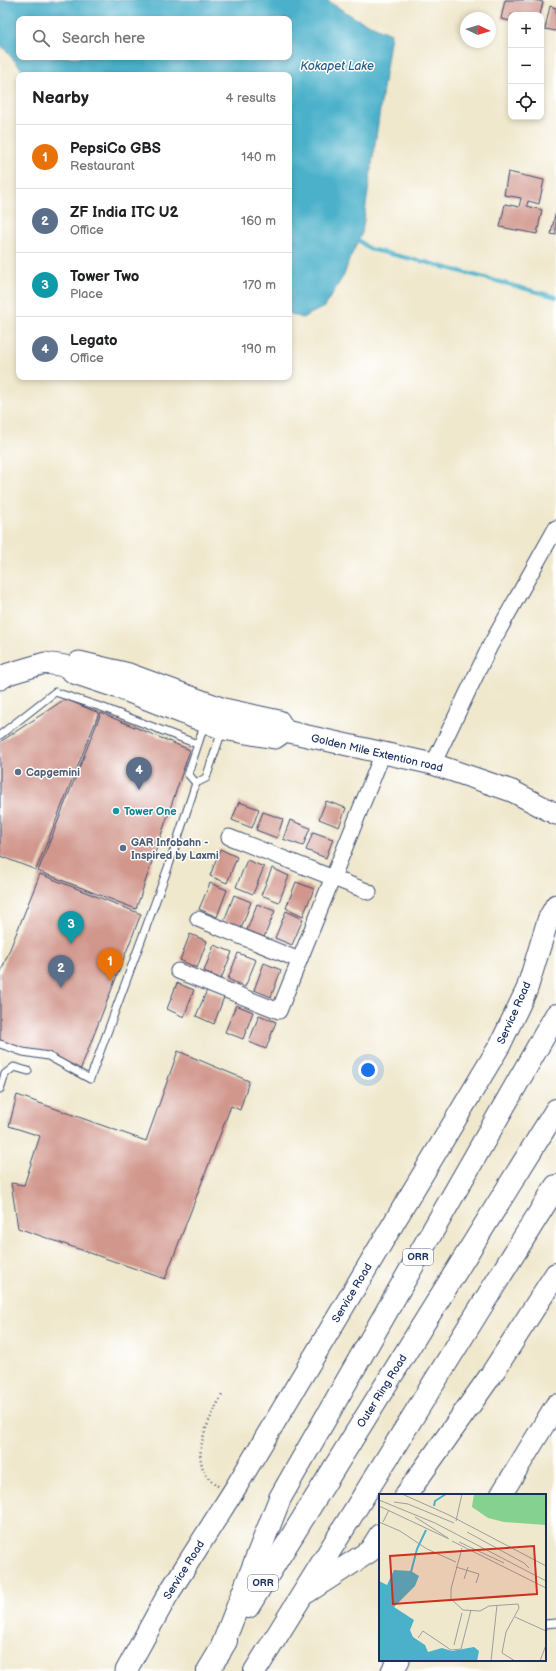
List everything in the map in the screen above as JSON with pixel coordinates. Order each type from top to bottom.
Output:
[{"type":"highway","name":"ORR","points":[[213,1662],[280,1498],[556,1015]]},
{"type":"highway","name":"Outer Ring Road","points":[[213,1662],[556,1110]]},
{"type":"highway","points":[[254,1671],[556,1186]]},
{"type":"highway","points":[[407,1494],[491,1375],[556,1274]]},
{"type":"highway","points":[[301,1596],[370,1551],[379,1537]]},
{"type":"main road","name":"Golden Mile Extention road","points":[[0,679],[8,674],[45,663],[65,666],[76,662],[130,674],[224,709],[279,721],[285,731],[433,764],[512,791],[556,814]]},
{"type":"main road","name":"Golden Mile Extention road","points":[[65,666],[74,673],[119,688],[214,726],[275,738],[285,731]]},
{"type":"main road","name":"Service Road","points":[[126,1671],[167,1596],[236,1487],[500,1045],[526,989],[548,920],[556,905]]},
{"type":"main road","points":[[502,1494],[556,1405]]},
{"type":"main road","points":[[392,1671],[398,1661]]},
{"type":"street","points":[[433,764],[490,646],[556,528]]},
{"type":"street","points":[[178,971],[279,1011],[383,753]]},
{"type":"street","points":[[229,837],[369,892]]},
{"type":"street","points":[[198,919],[299,960]]},
{"type":"lane","points":[[0,736],[55,692],[104,708],[197,744]]},
{"type":"lane","points":[[196,783],[188,774],[197,744],[214,726]]},
{"type":"lane","points":[[0,1044],[23,1052],[48,1056],[90,1079],[169,866],[196,783],[206,778],[214,726]]},
{"type":"lane","points":[[0,1089],[5,1074],[14,1067],[28,1070]]},
{"type":"lane","points":[[546,1624],[556,1623]]},
{"type":"path","points":[[223,1393],[203,1437],[200,1462],[203,1472],[212,1482],[221,1487],[236,1487]]},
{"type":"water","name":"Kokapet Lake","points":[[0,0],[326,0],[357,19],[391,34],[362,233],[349,260],[344,275],[324,307],[302,318],[292,314],[292,72],[24,72],[0,44]]},
{"type":"building","points":[[505,0],[533,0],[543,2],[541,12],[508,12],[508,20],[501,19]]},
{"type":"building","points":[[550,6],[556,8],[556,31],[545,29]]},
{"type":"building","points":[[508,172],[544,180],[539,204],[528,201],[527,206],[542,210],[537,234],[500,227],[505,204],[519,207],[521,198],[504,195]]},
{"type":"building","points":[[556,215],[556,235],[551,234]]},
{"type":"building","points":[[65,699],[99,713],[36,870],[0,856],[0,742]]},
{"type":"building","name":"Tower One","points":[[101,713],[190,750],[136,909],[38,871]]},
{"type":"building","points":[[326,801],[346,808],[339,827],[319,819]]},
{"type":"building","points":[[239,802],[259,809],[252,828],[232,820]]},
{"type":"building","points":[[263,812],[283,819],[277,838],[256,830]]},
{"type":"building","points":[[290,820],[310,828],[303,846],[283,839]]},
{"type":"building","points":[[313,832],[333,839],[326,858],[306,850]]},
{"type":"building","points":[[220,849],[237,857],[227,883],[210,876]]},
{"type":"building","points":[[247,860],[264,867],[253,894],[236,887]]},
{"type":"building","points":[[272,868],[289,876],[279,902],[261,895]]},
{"type":"building","points":[[40,874],[141,914],[79,1073],[48,1056],[0,1042],[0,974]]},
{"type":"building","points":[[296,882],[314,889],[303,916],[286,908]]},
{"type":"building","points":[[210,883],[227,890],[217,917],[199,909]]},
{"type":"building","points":[[234,895],[251,902],[241,929],[224,921]]},
{"type":"building","points":[[257,904],[275,911],[264,937],[247,930]]},
{"type":"building","points":[[286,911],[303,919],[292,945],[275,938]]},
{"type":"building","points":[[190,934],[207,941],[197,968],[180,960]]},
{"type":"building","points":[[214,945],[232,952],[221,979],[204,971]]},
{"type":"building","points":[[238,953],[256,960],[245,987],[228,979]]},
{"type":"building","points":[[264,963],[281,970],[271,997],[254,990]]},
{"type":"building","points":[[177,983],[194,990],[184,1017],[167,1009]]},
{"type":"building","points":[[207,990],[224,997],[214,1024],[196,1016]]},
{"type":"building","points":[[236,1005],[253,1012],[243,1039],[225,1032]]},
{"type":"building","points":[[259,1015],[276,1022],[266,1049],[249,1042]]},
{"type":"building","points":[[178,1051],[249,1081],[240,1110],[231,1106],[165,1279],[18,1228],[11,1183],[24,1185],[40,1136],[9,1126],[17,1095],[146,1141]]},
{"type":"waterway","points":[[355,237],[369,249],[429,263],[556,297]]},
{"type":"place","name":"Capgemini","points":[[18,772]]},
{"type":"place","name":"Legato","points":[[139,790]]},
{"type":"place","name":"Tower One","points":[[116,811]]},
{"type":"place","name":"GAR Infobahn - Inspired by Laxmi","points":[[123,848]]},
{"type":"place","name":"Tower Two","points":[[71,944]]},
{"type":"place","name":"PepsiCo GBS","points":[[110,981]]},
{"type":"place","name":"ZF India ITC U2","points":[[61,988]]}]
